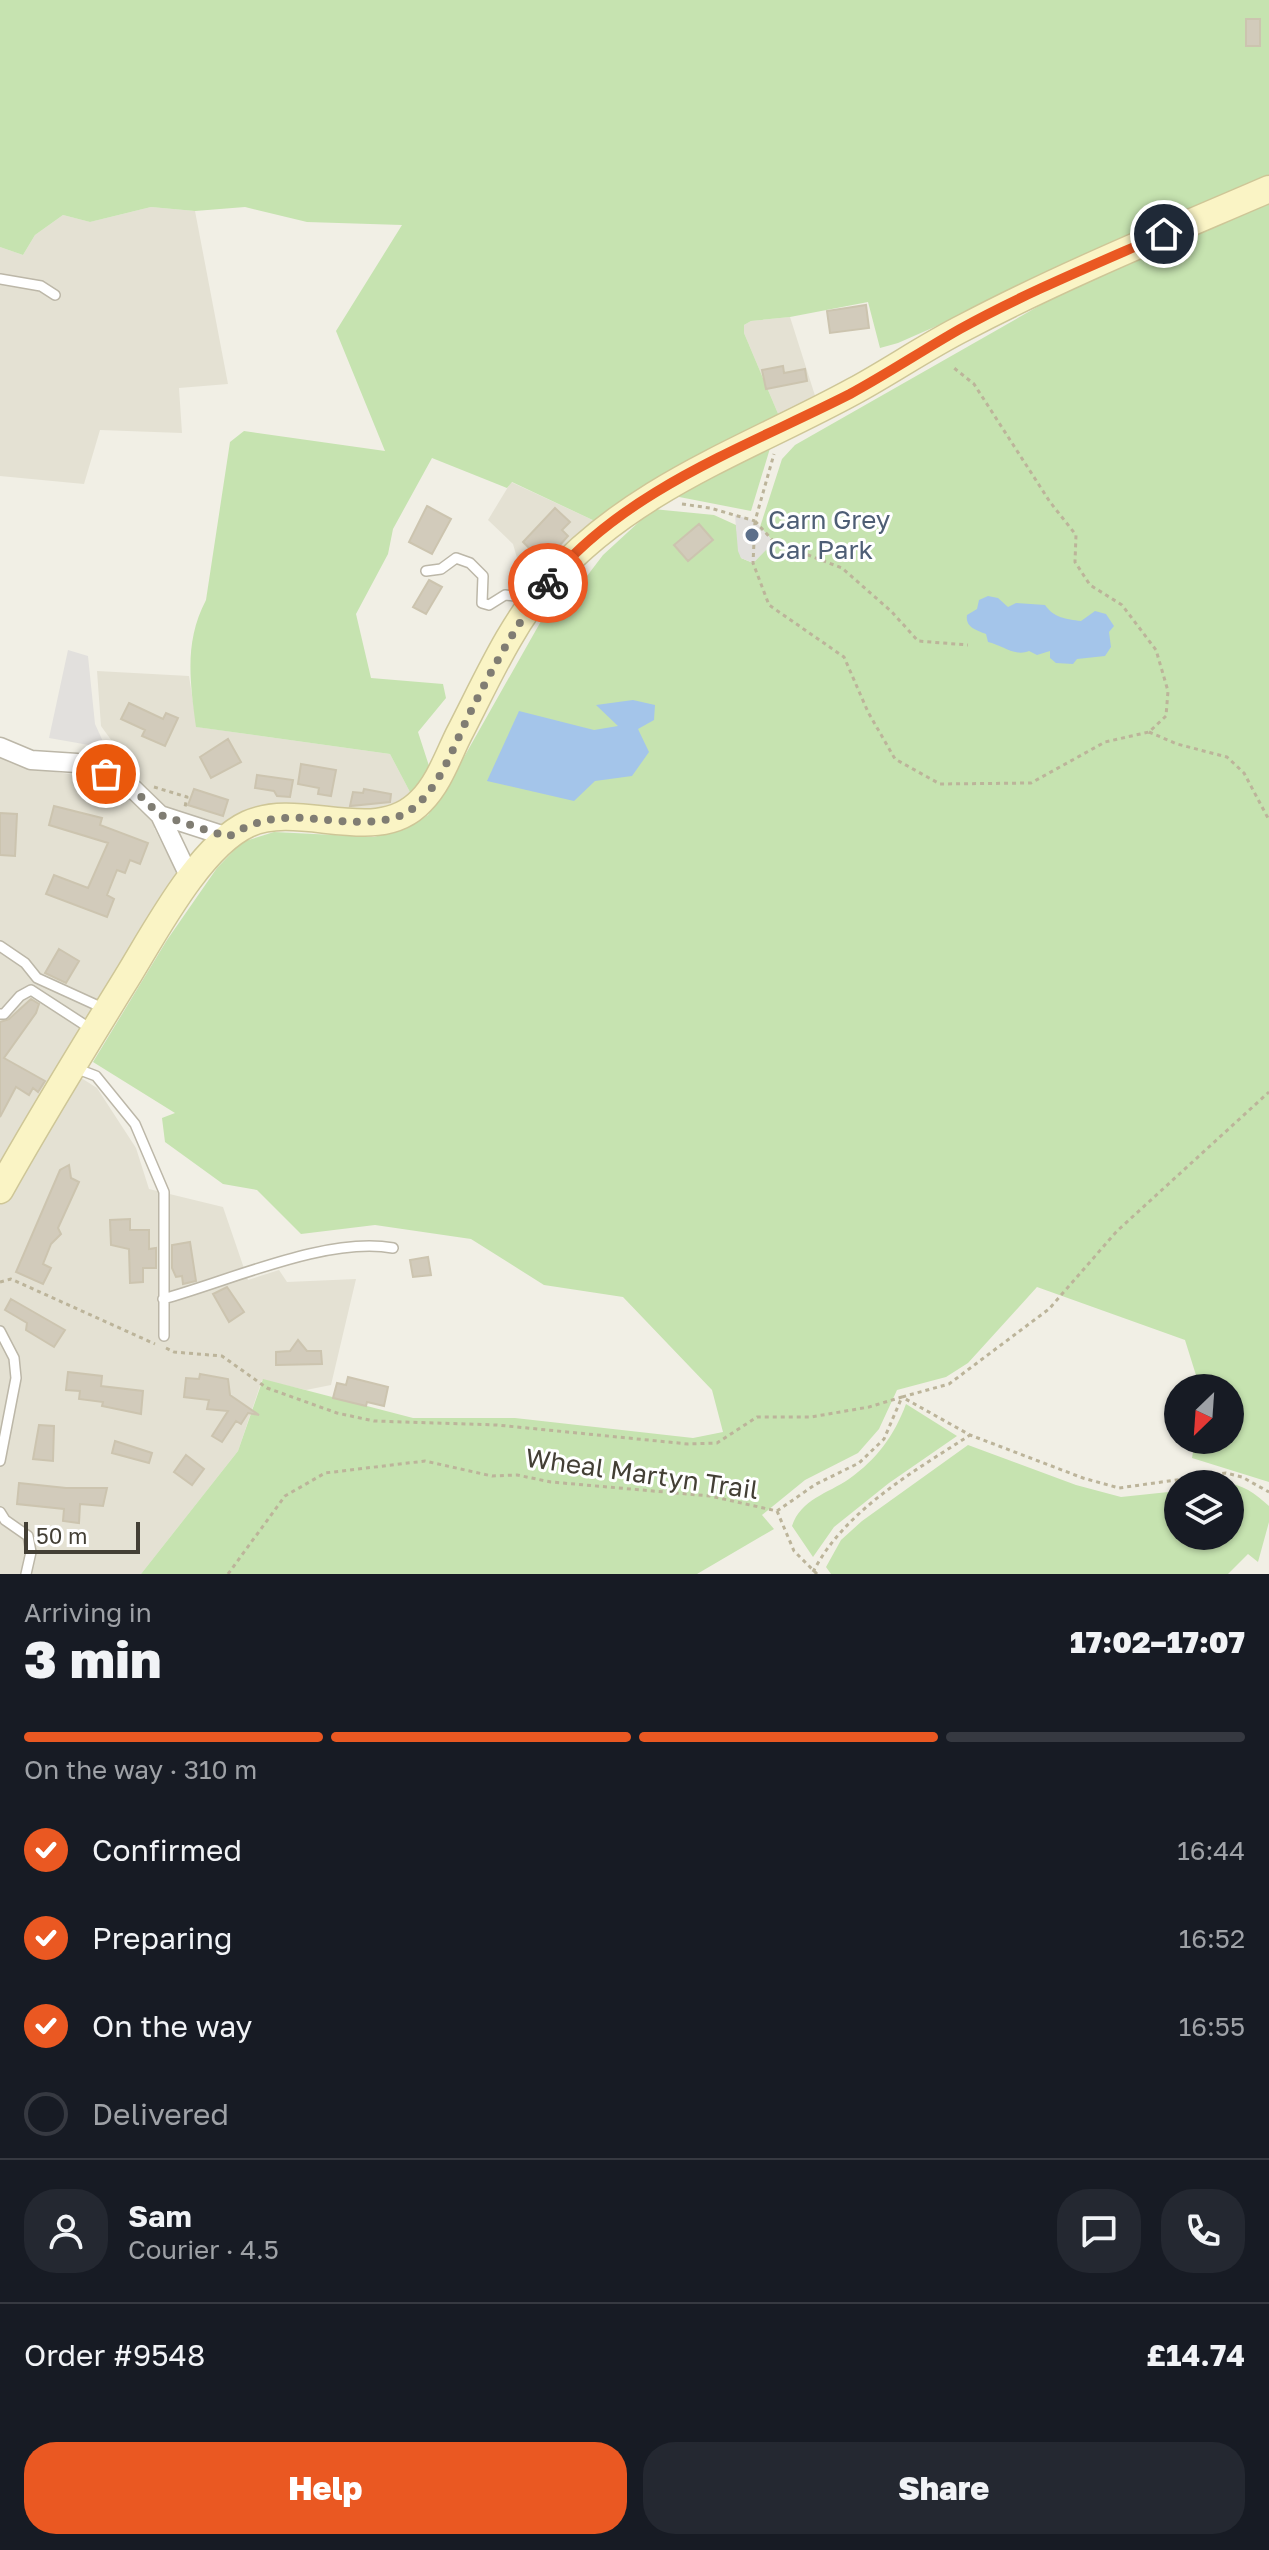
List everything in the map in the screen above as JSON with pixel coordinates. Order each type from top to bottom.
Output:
[{"type":"street","points":[[0,1190],[100,1020],[190,878],[228,837],[249,823],[276,817],[375,821],[392,819],[413,807],[435,782],[492,668],[535,599],[551,579],[598,535],[647,498],[685,475],[853,392],[976,321],[1083,269],[1269,189]]},
{"type":"street","points":[[0,747],[31,760],[77,763],[124,780],[160,815],[190,878]]},
{"type":"street","points":[[160,815],[228,837]]},
{"type":"lane","points":[[0,279],[41,286],[55,295]]},
{"type":"lane","points":[[426,571],[441,569],[456,558],[483,576],[482,603],[489,605],[505,595],[535,599]]},
{"type":"lane","points":[[0,946],[25,963],[37,978],[100,1020]]},
{"type":"lane","points":[[0,1014],[31,990],[100,1020]]},
{"type":"lane","points":[[72,1067],[96,1076],[135,1124],[164,1192],[164,1336]]},
{"type":"lane","points":[[163,1299],[314,1253],[362,1246],[393,1248]]},
{"type":"lane","points":[[0,1331],[14,1358],[16,1378],[0,1461]]},
{"type":"lane","points":[[0,1512],[5,1520],[28,1536],[31,1552],[26,1574]]},
{"type":"path","points":[[781,427],[755,521],[753,563],[769,605],[844,657],[868,712],[895,759],[940,784],[1031,783],[1105,742],[1149,732],[1166,716],[1168,691],[1156,650],[1122,605],[1090,585],[1075,562],[1076,535],[1050,502],[974,384],[954,368]]},
{"type":"path","points":[[680,504],[710,508],[755,521],[774,542],[842,568],[892,612],[918,641],[968,645]]},
{"type":"path","points":[[1149,732],[1177,744],[1227,757],[1244,773],[1269,820]]},
{"type":"path","points":[[124,780],[187,797],[184,806],[194,809]]},
{"type":"path","points":[[0,1282],[11,1279],[174,1352],[222,1356],[267,1388],[337,1413],[374,1421],[497,1425],[688,1444],[717,1443],[757,1417],[811,1417],[869,1407],[949,1384],[1049,1309],[1117,1231],[1269,1092]]},
{"type":"path","points":[[902,1397],[970,1435],[1083,1478],[1119,1488],[1226,1473],[1242,1477],[1269,1492]]},
{"type":"path","name":"Wheal Martyn Trail","points":[[228,1574],[285,1496],[325,1473],[425,1461],[492,1476],[517,1475],[551,1482],[710,1496],[777,1511],[816,1484],[859,1463],[884,1439],[902,1397]]},
{"type":"path","points":[[777,1511],[794,1551],[815,1573],[840,1531],[860,1513],[970,1435]]},
{"type":"shaded area","points":[[151,207],[195,211],[228,384],[179,388],[182,433],[100,430],[84,484],[0,476],[0,247],[23,255],[35,235],[63,215],[90,222]]},
{"type":"shaded area","points":[[790,317],[818,405],[779,416],[744,333],[744,325],[751,321]]},
{"type":"shaded area","points":[[511,482],[599,523],[533,585],[519,565],[513,544],[488,520]]},
{"type":"shaded area","name":"Carn Grey Car Park","points":[[735,515],[755,521],[774,542],[753,563],[741,558],[738,551]]},
{"type":"shaded area","points":[[68,650],[88,656],[95,724],[106,748],[49,738]]},
{"type":"shaded area","points":[[97,671],[189,676],[197,727],[390,754],[411,794],[389,812],[266,808],[220,825],[171,816],[154,828],[182,883],[64,1067],[97,1088],[136,1148],[149,1189],[223,1207],[248,1280],[279,1270],[287,1282],[356,1279],[331,1385],[306,1390],[262,1380],[238,1451],[141,1574],[0,1574],[0,756],[49,771],[89,777],[122,794],[127,762],[101,726]]},
{"type":"green space","points":[[0,0],[1269,0],[1269,180],[898,343],[880,348],[868,302],[751,321],[744,325],[744,333],[779,416],[599,523],[512,482],[507,488],[432,458],[393,529],[388,554],[356,614],[371,678],[443,684],[446,698],[418,732],[431,772],[411,794],[390,754],[196,727],[190,662],[194,631],[206,600],[230,442],[244,431],[385,451],[336,331],[402,225],[307,222],[245,207],[195,211],[151,207],[90,222],[63,215],[35,235],[23,255],[0,247]]},
{"type":"green space","points":[[1269,204],[1269,1482],[1244,1474],[1244,1470],[1230,1470],[1192,1458],[1193,1454],[1244,1454],[1244,1374],[1196,1374],[1185,1340],[1037,1287],[968,1363],[946,1377],[897,1390],[879,1429],[858,1453],[805,1480],[762,1515],[774,1529],[697,1574],[141,1574],[238,1451],[263,1379],[413,1418],[515,1418],[693,1438],[723,1432],[712,1390],[623,1297],[544,1285],[471,1239],[375,1225],[301,1234],[257,1190],[223,1184],[165,1142],[162,1118],[175,1113],[93,1062],[167,940],[217,868],[242,842],[274,832],[374,837],[409,827],[428,815],[549,607],[562,609],[603,555],[653,509],[714,515],[736,525],[741,558],[753,563],[773,542],[760,527],[782,459],[795,445],[1102,270]]},
{"type":"green space","points":[[771,445],[751,511],[669,495]]},
{"type":"green space","points":[[906,1404],[957,1436],[889,1483],[834,1527],[813,1557],[792,1526],[796,1517],[808,1503],[849,1479],[876,1455],[890,1437]]},
{"type":"green space","points":[[968,1445],[1076,1485],[1121,1497],[1164,1492],[1164,1550],[1244,1550],[1244,1488],[1269,1506],[1269,1522],[1258,1562],[1248,1554],[1228,1574],[831,1574],[826,1567],[841,1540],[862,1521]]},
{"type":"water","points":[[988,596],[998,598],[1008,607],[1016,603],[1045,605],[1056,615],[1081,621],[1095,611],[1106,614],[1114,626],[1109,632],[1111,647],[1105,656],[1077,659],[1073,664],[1056,663],[1050,658],[1050,651],[1037,655],[1029,651],[1019,653],[988,642],[986,634],[972,628],[967,615],[977,609],[979,600]]},
{"type":"water","points":[[633,700],[655,705],[654,720],[638,729],[649,752],[632,776],[595,781],[574,801],[487,781],[519,711],[594,730],[618,726],[596,705]]},
{"type":"building","points":[[1246,19],[1260,19],[1260,46],[1246,46]]},
{"type":"building","points":[[866,305],[869,328],[830,333],[827,311]]},
{"type":"building","points":[[783,366],[784,373],[805,369],[807,381],[766,389],[762,370]]},
{"type":"building","points":[[427,506],[451,519],[432,554],[409,542]]},
{"type":"building","points":[[555,508],[570,522],[562,530],[568,536],[534,574],[522,564],[533,552],[523,542]]},
{"type":"building","points":[[699,524],[713,540],[688,561],[674,545]]},
{"type":"building","points":[[429,580],[442,587],[426,614],[413,607]]},
{"type":"building","points":[[129,703],[163,719],[166,713],[178,718],[165,746],[142,736],[145,730],[121,719]]},
{"type":"building","points":[[228,739],[241,762],[211,778],[200,757]]},
{"type":"building","points":[[301,764],[336,770],[331,796],[318,794],[319,788],[298,784]]},
{"type":"building","points":[[257,775],[293,780],[290,797],[255,788]]},
{"type":"building","points":[[194,789],[228,800],[223,816],[188,805]]},
{"type":"building","points":[[364,789],[391,794],[390,802],[350,806],[353,792],[363,793]]},
{"type":"building","points":[[54,806],[102,818],[100,825],[148,843],[140,864],[130,860],[125,873],[117,870],[107,895],[114,899],[107,917],[46,894],[54,875],[88,888],[108,843],[49,825]]},
{"type":"building","points":[[0,813],[17,814],[15,856],[0,855]]},
{"type":"building","points":[[59,949],[79,961],[66,983],[45,973]]},
{"type":"building","points":[[31,999],[39,1004],[36,1013],[4,1058],[45,1081],[38,1092],[33,1088],[29,1095],[16,1087],[0,1117],[0,1022],[9,1019]]},
{"type":"building","points":[[69,1165],[71,1178],[79,1182],[58,1228],[61,1234],[51,1244],[43,1264],[51,1268],[43,1284],[16,1272],[60,1170]]},
{"type":"building","points":[[130,1219],[130,1230],[149,1230],[149,1249],[156,1248],[156,1268],[143,1268],[143,1282],[130,1283],[129,1249],[111,1245],[110,1220]]},
{"type":"building","points":[[190,1242],[196,1281],[183,1284],[182,1276],[176,1277],[172,1268],[172,1245]]},
{"type":"building","points":[[428,1257],[431,1275],[413,1277],[410,1260]]},
{"type":"building","points":[[227,1287],[244,1312],[229,1322],[213,1294]]},
{"type":"building","points":[[11,1299],[65,1330],[54,1347],[26,1330],[27,1323],[5,1310]]},
{"type":"building","points":[[298,1340],[307,1351],[321,1351],[322,1364],[276,1365],[276,1352],[290,1351]]},
{"type":"building","points":[[68,1372],[102,1376],[101,1386],[143,1391],[141,1414],[102,1406],[103,1402],[79,1399],[80,1391],[66,1390]]},
{"type":"building","points":[[200,1374],[228,1379],[230,1395],[259,1415],[248,1413],[241,1424],[236,1421],[222,1442],[212,1436],[228,1411],[207,1409],[209,1400],[184,1397],[186,1378],[199,1379]]},
{"type":"building","points":[[348,1377],[388,1387],[384,1406],[367,1402],[366,1406],[333,1398],[337,1383],[346,1385]]},
{"type":"building","points":[[39,1425],[54,1426],[53,1461],[33,1459]]},
{"type":"building","points":[[115,1441],[152,1453],[149,1463],[112,1453]]},
{"type":"building","points":[[186,1455],[204,1469],[192,1485],[174,1472]]},
{"type":"building","points":[[19,1483],[107,1488],[103,1506],[80,1504],[79,1523],[63,1521],[64,1509],[17,1504]]},
{"type":"way so far","points":[[106,774],[124,780],[160,815],[228,837],[249,823],[276,817],[348,821],[392,819],[421,801],[435,782],[492,668],[548,583]]},
{"type":"place","name":"Carn Grey Car Park","points":[[752,535]]},
{"type":"route","points":[[548,583],[598,535],[647,498],[685,475],[853,392],[962,328],[1083,269],[1164,234]]}]
